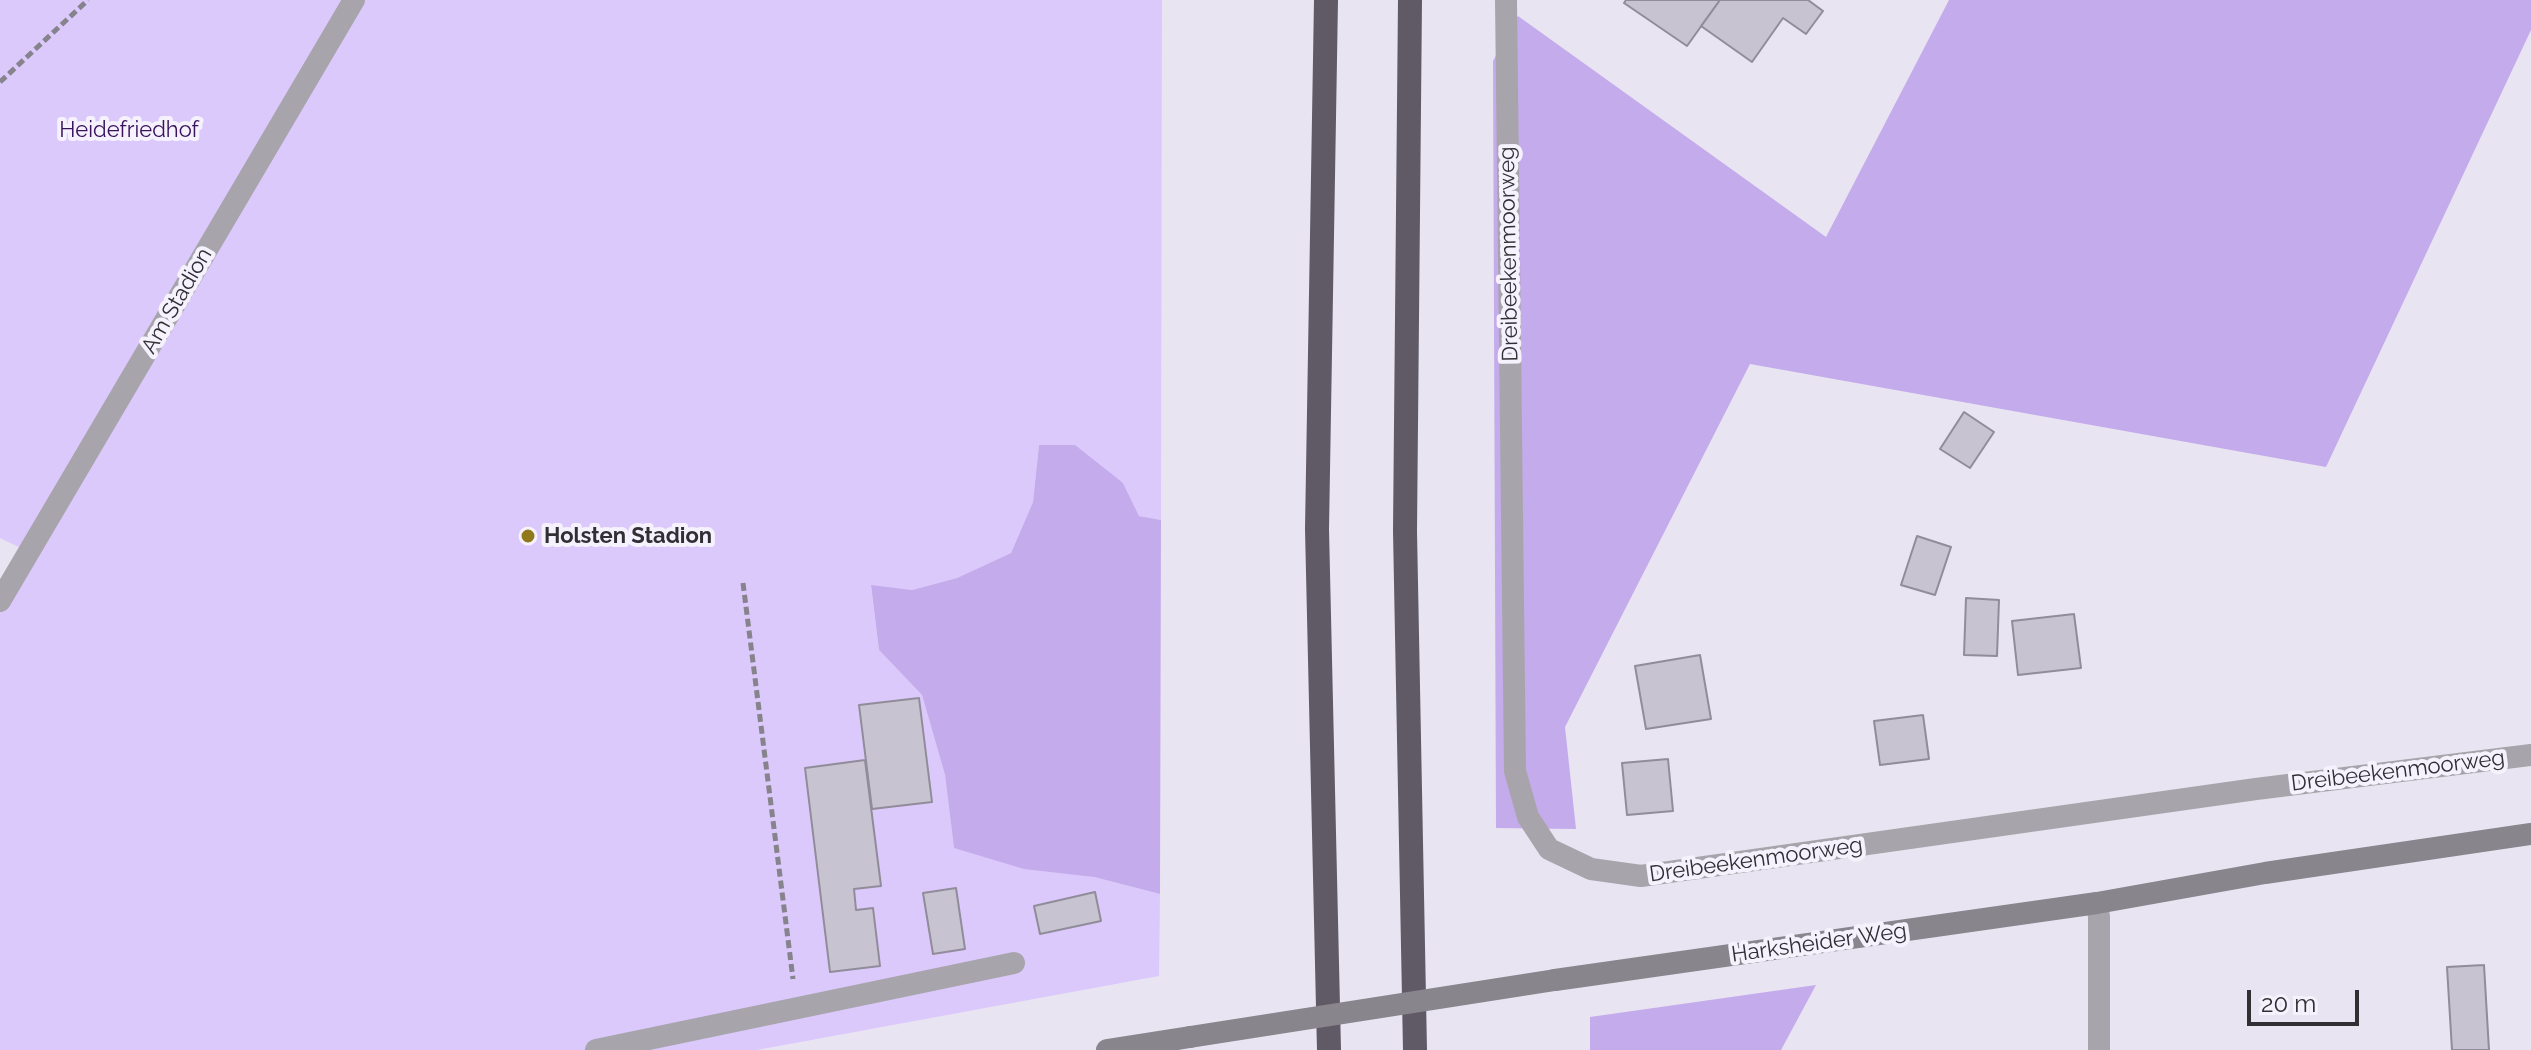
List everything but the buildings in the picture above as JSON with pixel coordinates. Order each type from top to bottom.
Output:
[{"type":"highway","points":[[1326,0],[1317,529],[1329,1050]]},
{"type":"highway","points":[[1410,0],[1405,531],[1415,1050]]},
{"type":"main road","name":"Harksheider Weg","points":[[1107,1050],[1555,980],[2097,903],[2265,873],[2531,834]]},
{"type":"street","name":"Am Stadion","points":[[0,601],[354,0]]},
{"type":"street","name":"Dreibeekenmoorweg","points":[[1506,0],[1515,771],[1528,817],[1549,849],[1591,869],[1641,876],[2256,789],[2531,755]]},
{"type":"street","points":[[2097,903],[2099,1050]]},
{"type":"street","points":[[596,1050],[1014,963]]},
{"type":"path","points":[[0,82],[88,0]]},
{"type":"path","points":[[743,583],[797,1008]]},
{"type":"green space","name":"Holsten Stadion","points":[[0,0],[1162,0],[1161,520],[1139,516],[1123,483],[1039,445],[1033,502],[1011,553],[957,578],[912,590],[871,586],[879,650],[922,695],[945,775],[954,848],[1160,894],[1159,976],[757,1050],[0,1050],[0,601],[29,552],[0,538]]},
{"type":"shaded area","points":[[1949,0],[2531,0],[2531,30],[2326,467],[1750,364],[1565,727],[1576,829],[1496,828],[1493,61],[1518,16],[1826,237]]},
{"type":"shaded area","points":[[1039,445],[1075,445],[1123,483],[1139,516],[1161,520],[1160,894],[1094,877],[1024,869],[954,848],[945,775],[922,695],[879,650],[871,585],[912,590],[957,578],[1011,553],[1033,502]]},
{"type":"shaded area","points":[[1816,985],[1781,1050],[1590,1050],[1590,1017]]},
{"type":"place","name":"Holsten Stadion","points":[[528,536]]},
{"type":"park label","name":"Heidefriedhof","points":[[129,130]]}]
